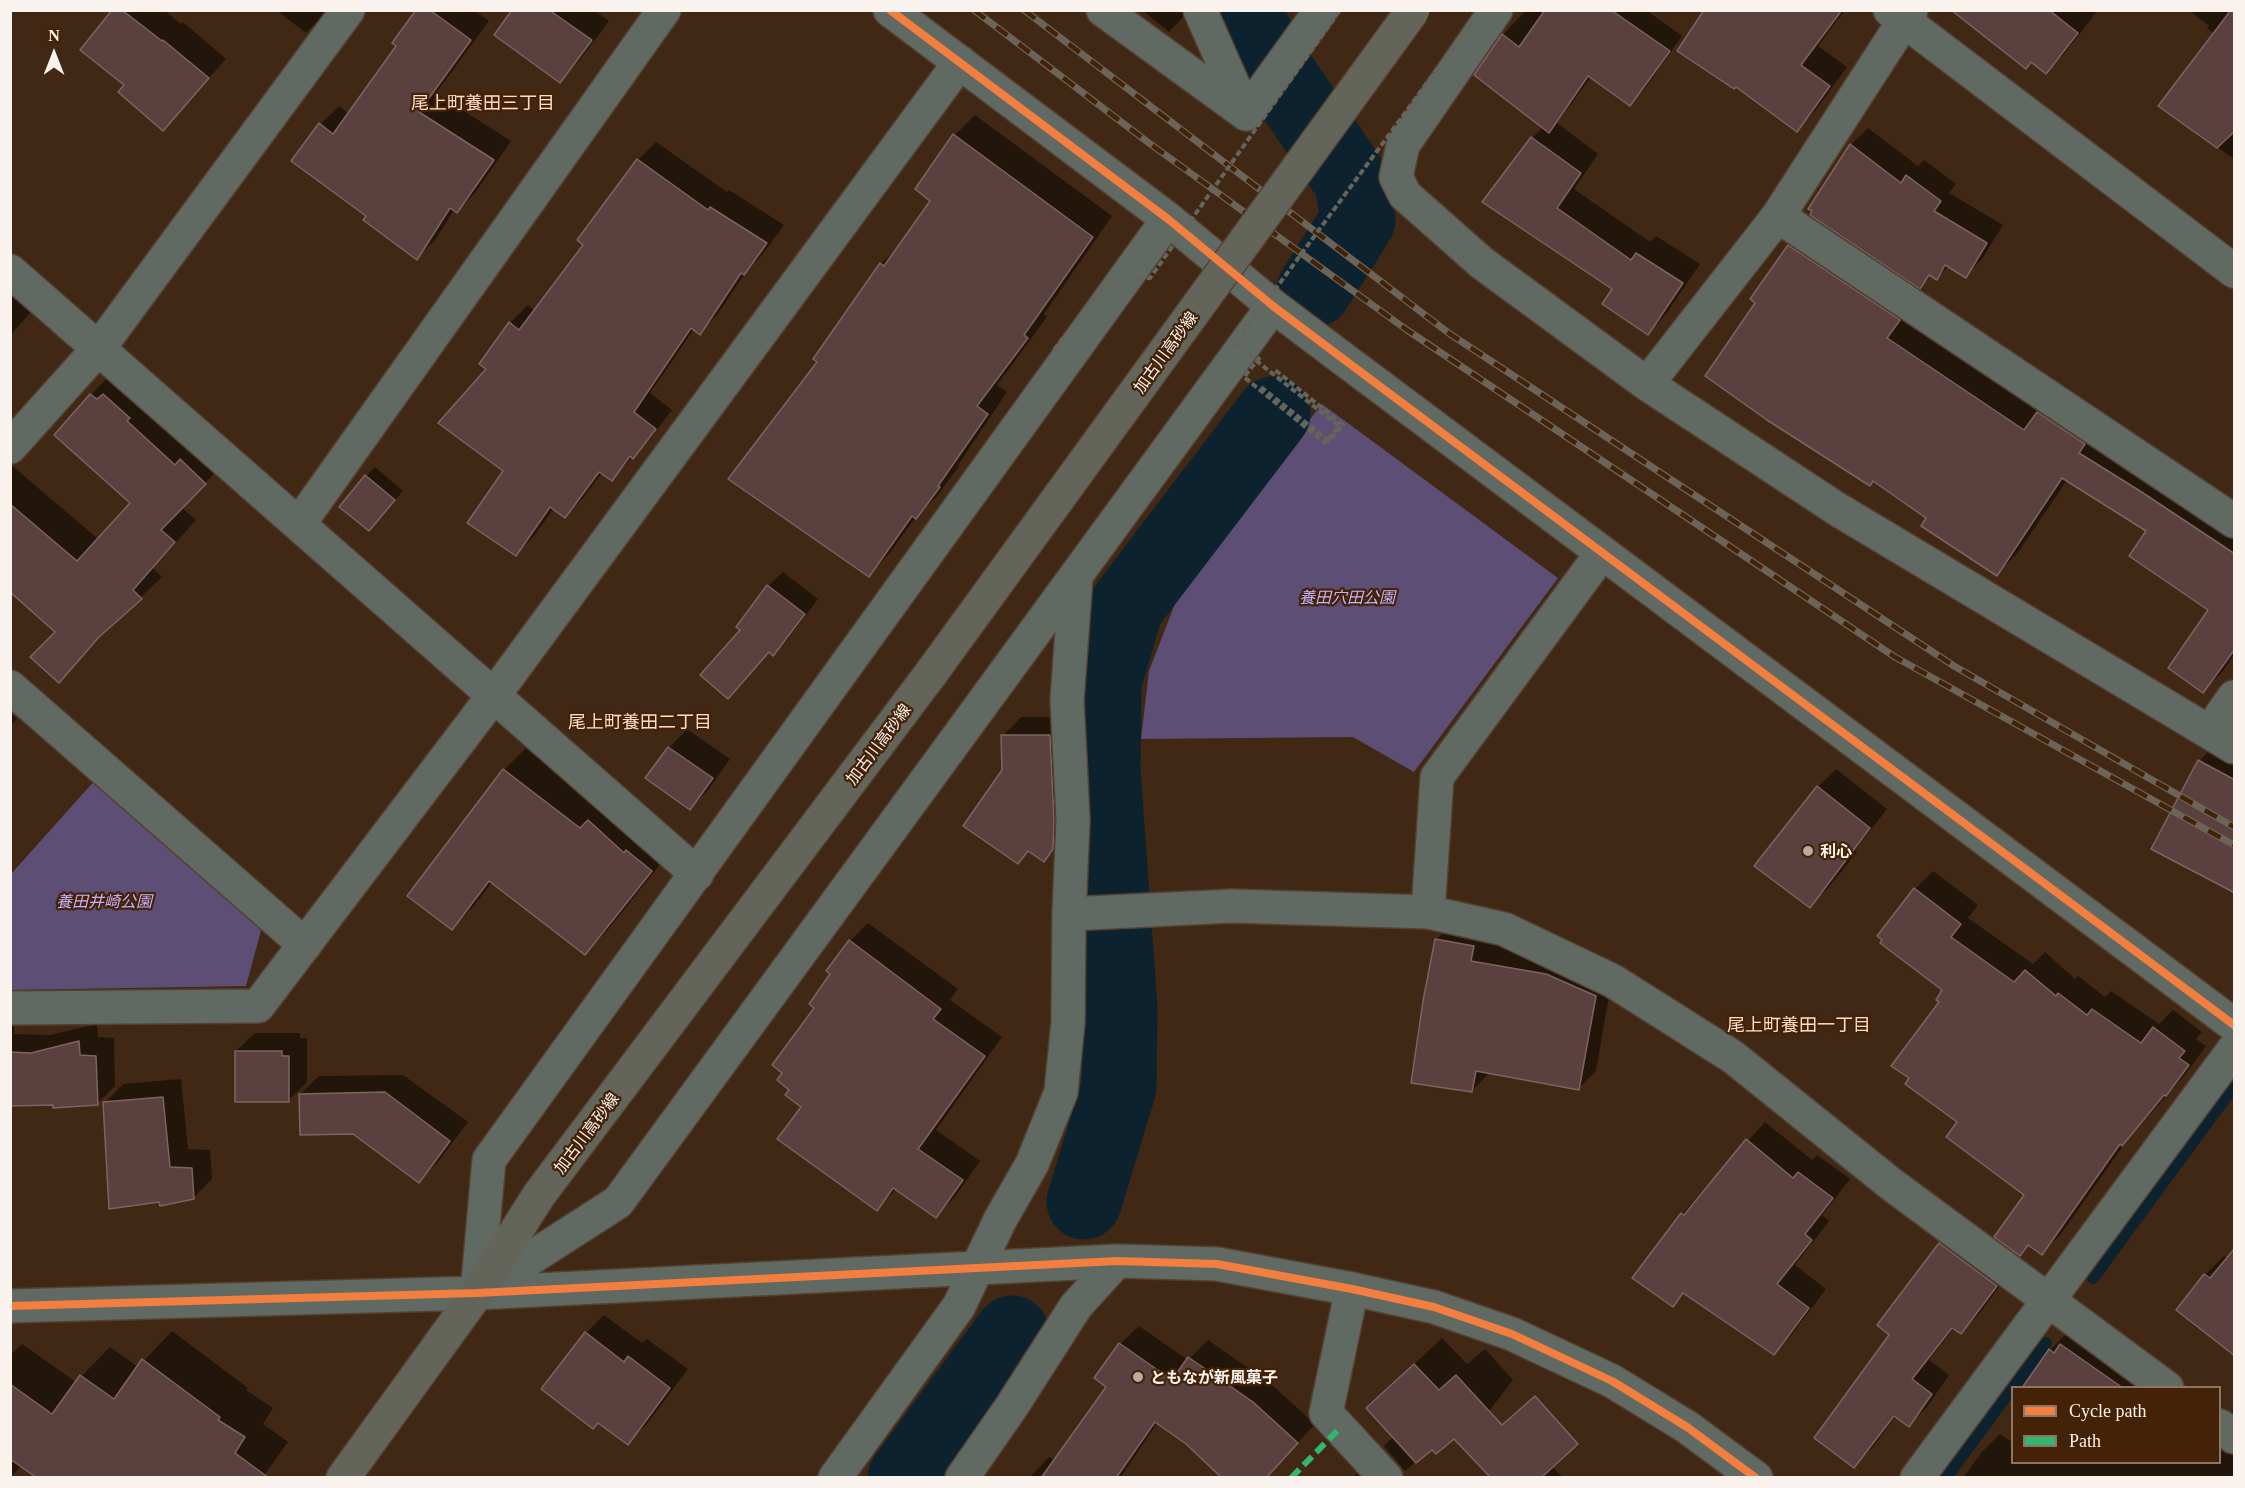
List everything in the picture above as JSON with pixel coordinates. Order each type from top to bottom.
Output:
[{"type":"main road","name":"加古川高砂線","points":[[343,1478],[477,1293],[540,1195],[932,672],[1413,10]]},
{"type":"street","points":[[10,447],[99,348],[348,10]]},
{"type":"street","points":[[299,524],[664,10]]},
{"type":"street","points":[[890,10],[1168,219],[1274,306],[2235,1025]]},
{"type":"street","points":[[1103,10],[1246,114]]},
{"type":"street","points":[[1200,10],[1246,114]]},
{"type":"street","points":[[1246,114],[1321,10]]},
{"type":"street","points":[[1647,384],[1778,216],[1902,14],[2235,271]]},
{"type":"street","points":[[1484,16],[1403,145],[1396,177],[1405,195],[1482,263],[1647,384],[1837,509],[2222,739],[2235,697]]},
{"type":"street","points":[[10,1008],[258,1006],[494,696],[960,62]]},
{"type":"street","points":[[1778,216],[2235,521]]},
{"type":"street","points":[[477,1293],[489,1160],[1168,219]]},
{"type":"street","points":[[10,271],[697,874]]},
{"type":"street","points":[[477,1293],[618,1202],[1274,306]]},
{"type":"street","points":[[1428,912],[1437,777],[1602,553]]},
{"type":"street","points":[[836,1478],[990,1266],[1000,1220],[1032,1164],[1061,1092],[1068,1022],[1073,820],[1067,700],[1076,577]]},
{"type":"street","points":[[10,687],[305,945]]},
{"type":"street","points":[[1069,914],[1232,906],[1428,912],[1504,929],[1613,981],[1732,1057],[1891,1184],[2164,1386]]},
{"type":"street","points":[[1917,1478],[2235,1049]]},
{"type":"street","points":[[962,1478],[1012,1406],[1076,1306],[1117,1261]]},
{"type":"street","points":[[10,1306],[477,1293],[1081,1262],[1217,1264],[1434,1307],[1522,1339],[1612,1381],[1687,1427],[1756,1478]]},
{"type":"street","points":[[1352,1289],[1326,1413],[1386,1478]]},
{"type":"street","points":[[2221,1427],[2235,1437]]},
{"type":"path","points":[[1054,350],[1108,282],[1150,278],[1340,10]]},
{"type":"path","points":[[1240,370],[1249,377],[1258,384],[1320,434],[1329,441],[1343,425],[1260,357],[1255,364],[1250,370],[1244,377],[1325,443],[1332,434],[1339,426],[1270,371],[1261,364],[1252,357],[1235,344],[1484,16]]},
{"type":"green space","name":"養田穴田公園","points":[[1322,404],[1558,578],[1414,772],[1353,737],[1141,739],[1149,671],[1176,601],[1230,520]]},
{"type":"green space","name":"養田井崎公園","points":[[96,779],[262,927],[246,986],[11,990],[11,874]]},
{"type":"building","points":[[112,10],[122,10],[209,78],[163,131],[118,92],[124,85],[80,50]]},
{"type":"building","points":[[416,10],[430,10],[471,40],[419,112],[494,160],[457,213],[450,208],[417,260],[363,220],[366,216],[291,161],[319,123],[333,134],[396,46],[392,43]]},
{"type":"building","points":[[512,10],[549,10],[592,40],[560,83],[494,35]]},
{"type":"building","points":[[1545,10],[1611,10],[1670,51],[1630,106],[1588,76],[1549,133],[1474,75],[1502,34],[1519,47]]},
{"type":"building","points":[[1704,10],[1842,10],[1801,65],[1830,86],[1797,132],[1736,87],[1734,89],[1677,51]]},
{"type":"building","points":[[1951,10],[2049,10],[2078,33],[2046,74],[2031,62],[2026,69]]},
{"type":"building","points":[[2231,10],[2235,10],[2235,131],[2217,148],[2158,106]]},
{"type":"building","points":[[953,134],[1093,237],[1024,335],[1028,338],[977,406],[988,414],[938,486],[940,487],[916,519],[912,516],[869,577],[728,479],[817,362],[813,359],[880,263],[884,266],[930,201],[915,189]]},
{"type":"building","points":[[1531,137],[1581,173],[1557,208],[1631,260],[1636,253],[1683,283],[1648,335],[1602,304],[1612,289],[1482,202]]},
{"type":"building","points":[[1850,144],[1901,183],[1906,175],[1941,201],[1934,211],[1987,243],[1966,278],[1945,265],[1937,280],[1929,275],[1920,289],[1810,215],[1812,211],[1808,209]]},
{"type":"building","points":[[637,159],[708,210],[710,207],[767,243],[744,275],[741,273],[700,335],[691,328],[634,412],[656,429],[633,459],[630,456],[612,481],[599,472],[565,518],[550,507],[516,556],[467,523],[503,471],[438,423],[486,369],[479,364],[509,322],[519,330],[583,245],[577,240]]},
{"type":"building","points":[[1788,245],[1900,320],[1887,338],[2024,430],[2037,412],[2085,444],[2079,453],[2235,554],[2235,649],[2203,693],[2168,668],[2208,610],[2129,556],[2146,531],[2062,478],[1997,576],[1921,526],[1926,518],[1873,481],[1870,486],[1767,420],[1705,376],[1755,303],[1750,299]]},
{"type":"building","points":[[90,394],[97,399],[103,394],[130,418],[127,421],[175,465],[180,459],[206,484],[161,530],[175,542],[133,590],[142,599],[99,637],[59,683],[30,657],[55,632],[10,592],[10,504],[77,561],[130,503],[54,435]]},
{"type":"building","points":[[365,475],[395,500],[369,531],[339,507]]},
{"type":"building","points":[[767,585],[805,614],[773,656],[769,652],[728,699],[700,675],[740,630],[736,627]]},
{"type":"building","points":[[1001,735],[1050,735],[1053,849],[1044,862],[1028,851],[1018,864],[963,826],[1002,770]]},
{"type":"building","points":[[668,747],[713,778],[690,810],[645,778]]},
{"type":"building","points":[[2198,760],[2235,780],[2235,893],[2151,849]]},
{"type":"building","points":[[503,769],[580,828],[588,820],[624,853],[626,850],[652,871],[585,955],[489,881],[452,930],[407,896]]},
{"type":"building","points":[[1817,786],[1870,828],[1810,908],[1754,866]]},
{"type":"building","points":[[1914,888],[1961,924],[1951,937],[2014,982],[2025,970],[2056,996],[2058,993],[2087,1015],[2092,1009],[2141,1043],[2153,1027],[2185,1051],[2179,1058],[2189,1065],[2166,1096],[2164,1095],[2122,1146],[2120,1144],[2042,1255],[2028,1245],[2020,1256],[1994,1237],[2024,1195],[1946,1137],[1957,1122],[1905,1084],[1909,1078],[1891,1066],[1939,1002],[1936,1000],[1942,990],[1880,943],[1882,940],[1877,936]]},
{"type":"building","points":[[1435,939],[1474,946],[1471,961],[1546,974],[1596,996],[1579,1090],[1476,1071],[1472,1092],[1411,1083]]},
{"type":"building","points":[[849,940],[941,1009],[933,1019],[985,1056],[918,1149],[963,1180],[936,1218],[893,1188],[877,1211],[777,1139],[801,1107],[785,1095],[789,1090],[777,1080],[782,1073],[772,1065],[814,1008],[809,1004],[830,974],[826,971]]},
{"type":"building","points":[[79,1041],[80,1055],[96,1056],[98,1105],[53,1108],[53,1105],[10,1106],[10,1052],[31,1053]]},
{"type":"building","points":[[235,1051],[282,1051],[282,1056],[289,1056],[289,1102],[235,1102]]},
{"type":"building","points":[[385,1092],[450,1141],[419,1183],[353,1134],[300,1135],[299,1094]]},
{"type":"building","points":[[163,1097],[170,1167],[192,1168],[194,1199],[160,1206],[159,1202],[109,1209],[103,1102]]},
{"type":"building","points":[[1746,1139],[1793,1178],[1798,1172],[1833,1198],[1805,1234],[1812,1240],[1777,1284],[1809,1308],[1774,1355],[1683,1293],[1673,1307],[1632,1278],[1681,1213],[1684,1215]]},
{"type":"building","points":[[1939,1243],[1997,1286],[1961,1334],[1952,1328],[1912,1379],[1932,1394],[1909,1427],[1894,1416],[1854,1468],[1814,1438],[1889,1335],[1877,1325]]},
{"type":"building","points":[[2235,1248],[2235,1356],[2176,1310],[2204,1274],[2210,1278]]},
{"type":"building","points":[[585,1332],[624,1362],[628,1356],[670,1388],[628,1445],[598,1423],[593,1429],[541,1389]]},
{"type":"building","points":[[1119,1343],[1172,1380],[1188,1357],[1253,1402],[1298,1443],[1266,1478],[1222,1478],[1186,1444],[1155,1422],[1116,1478],[1041,1478],[1106,1387],[1094,1378]]},
{"type":"building","points":[[2060,1344],[2120,1386],[2023,1386],[2049,1349],[2054,1353]]},
{"type":"building","points":[[142,1359],[220,1417],[218,1420],[245,1437],[235,1453],[269,1478],[37,1478],[10,1459],[10,1384],[52,1414],[80,1375],[114,1399]]},
{"type":"building","points":[[1414,1364],[1439,1390],[1456,1375],[1502,1425],[1535,1396],[1578,1444],[1541,1478],[1491,1478],[1454,1439],[1436,1454],[1432,1450],[1416,1463],[1366,1408]]},
{"type":"waterway","points":[[1243,10],[1267,57],[1352,182],[1358,220],[1314,290]]},
{"type":"waterway","points":[[1084,1202],[1119,1087],[1120,1008],[1103,770],[1104,683],[1126,607],[1273,414]]},
{"type":"waterway","points":[[2093,1278],[2234,1086]]},
{"type":"waterway","points":[[905,1478],[1012,1333]]},
{"type":"waterway","points":[[2014,1386],[2046,1343]]},
{"type":"waterway","points":[[1946,1478],[2011,1389]]},
{"type":"railway","points":[[974,10],[1149,143],[1407,330],[1895,657],[2234,845]]},
{"type":"railway","points":[[1024,10],[1450,334],[1954,666],[2234,827]]},
{"type":"marked path","points":[[1291,1478],[1340,1428]]},
{"type":"cycle path","points":[[890,10],[1168,219],[1273,306],[2234,1025]]},
{"type":"cycle path","points":[[10,1306],[477,1293],[1117,1261],[1217,1264],[1434,1307],[1512,1334],[1612,1381],[1687,1427],[1756,1478]]},
{"type":"place","name":"利心","points":[[1808,851]]},
{"type":"place","name":"ともなが新風菓子","points":[[1138,1377]]},
{"type":"district","name":"尾上町養田三丁目","points":[[483,102]]},
{"type":"district","name":"尾上町養田二丁目","points":[[640,721]]},
{"type":"district","name":"尾上町養田一丁目","points":[[1799,1024]]}]
